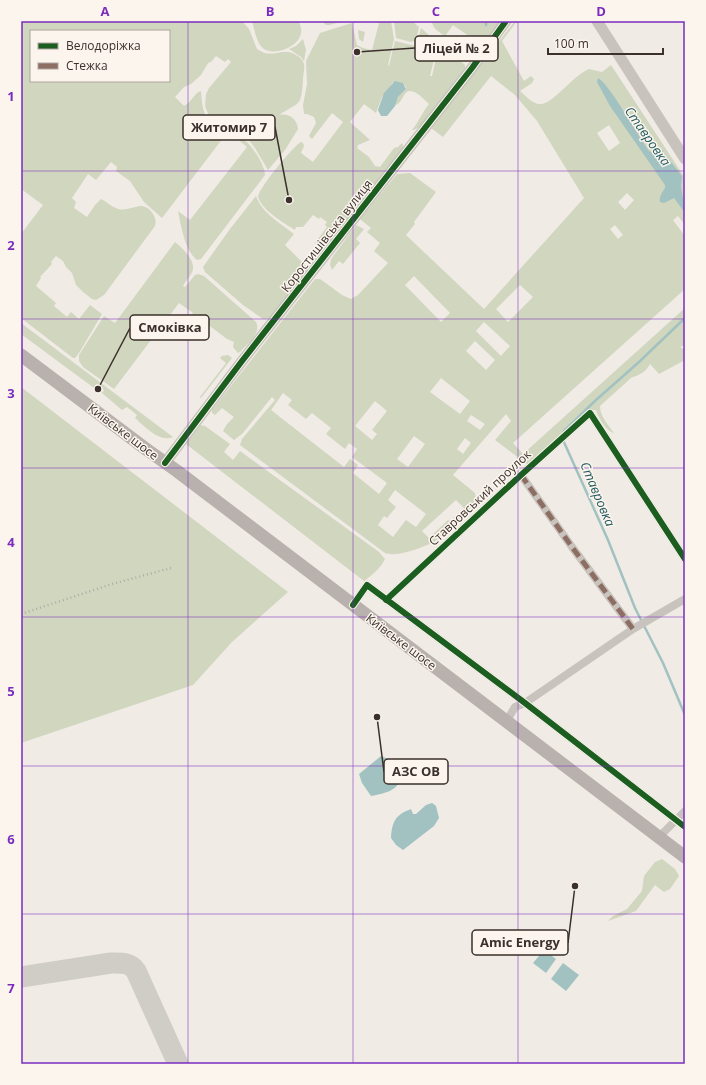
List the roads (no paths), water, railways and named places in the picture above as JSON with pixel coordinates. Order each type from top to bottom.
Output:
[{"type":"main road","name":"Київське шосе","points":[[21,355],[165,462],[685,857]]},
{"type":"street","name":"Коростишівська вулиця","points":[[165,462],[242,361],[472,68],[506,21]]},
{"type":"street","points":[[597,21],[685,159]]},
{"type":"street","name":"Ставровський проулок","points":[[386,600],[590,413],[685,559]]},
{"type":"street","points":[[521,475],[633,629]]},
{"type":"street","points":[[353,605],[367,585],[525,703],[685,827]]},
{"type":"street","points":[[506,722],[515,707],[525,703],[633,629],[685,599]]},
{"type":"street","points":[[659,837],[685,811]]},
{"type":"water","points":[[598,78],[603,82],[616,100],[649,151],[651,152],[661,149],[682,176],[681,186],[685,213],[674,198],[664,203],[660,202],[660,196],[665,188],[665,185],[610,106],[597,82]]},
{"type":"water","points":[[395,81],[403,83],[406,89],[398,97],[395,106],[387,116],[381,116],[378,110],[384,93]]},
{"type":"water","points":[[381,756],[388,759],[403,775],[395,788],[371,796],[362,783],[359,774]]},
{"type":"water","points":[[432,803],[436,806],[439,818],[434,826],[403,850],[396,845],[391,838],[395,820],[406,811],[411,809],[413,814],[416,814],[426,805]]},
{"type":"water","points":[[544,950],[556,959],[546,973],[533,963]]},
{"type":"water","points":[[563,963],[579,975],[566,991],[551,979]]},
{"type":"waterway","name":"Ставровка","points":[[562,435],[564,431],[596,400],[685,318]]},
{"type":"waterway","name":"Ставровка","points":[[563,440],[608,540],[635,608],[663,663],[685,715]]},
{"type":"railway","points":[[21,614],[112,584],[171,568]]},
{"type":"place","name":"Ліцей № 2","points":[[357,52]]},
{"type":"place","name":"Житомир 7","points":[[289,200]]},
{"type":"place","name":"Смоківка","points":[[98,389]]},
{"type":"place","name":"АЗС ОВ","points":[[377,717]]},
{"type":"place","name":"Amic Energy","points":[[575,886]]}]
